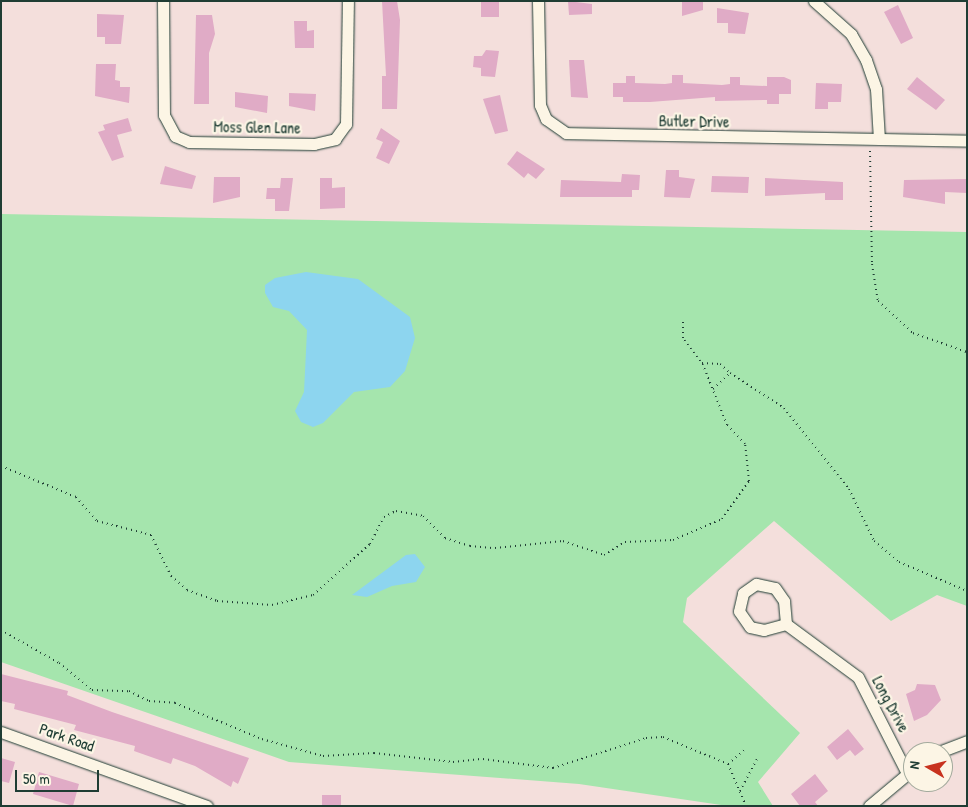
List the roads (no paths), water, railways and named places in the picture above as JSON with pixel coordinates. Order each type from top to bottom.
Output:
[{"type":"street","name":"Moss Glen Lane","points":[[163,1],[164,115],[175,136],[189,142],[314,144],[334,139],[346,124],[348,1]]},
{"type":"street","name":"Butler Drive","points":[[538,1],[540,105],[546,119],[558,129],[584,136],[967,141]]},
{"type":"street","points":[[814,1],[851,34],[866,60],[876,89],[879,140]]},
{"type":"street","points":[[756,584],[775,588],[784,601],[786,624],[764,630],[750,627],[738,612],[743,593],[756,584]]},
{"type":"street","name":"Long Drive","points":[[786,624],[858,677],[903,758]]},
{"type":"street","name":"Park Road","points":[[1,732],[207,806]]},
{"type":"street","points":[[953,746],[967,740]]},
{"type":"street","points":[[869,806],[903,777]]},
{"type":"water","points":[[306,272],[358,279],[410,317],[415,338],[405,371],[390,387],[354,392],[323,423],[313,427],[301,422],[295,411],[304,392],[307,330],[289,311],[273,307],[265,293],[265,285],[275,278]]},
{"type":"water","points":[[415,554],[425,567],[416,582],[392,586],[367,597],[352,595],[406,555]]}]
